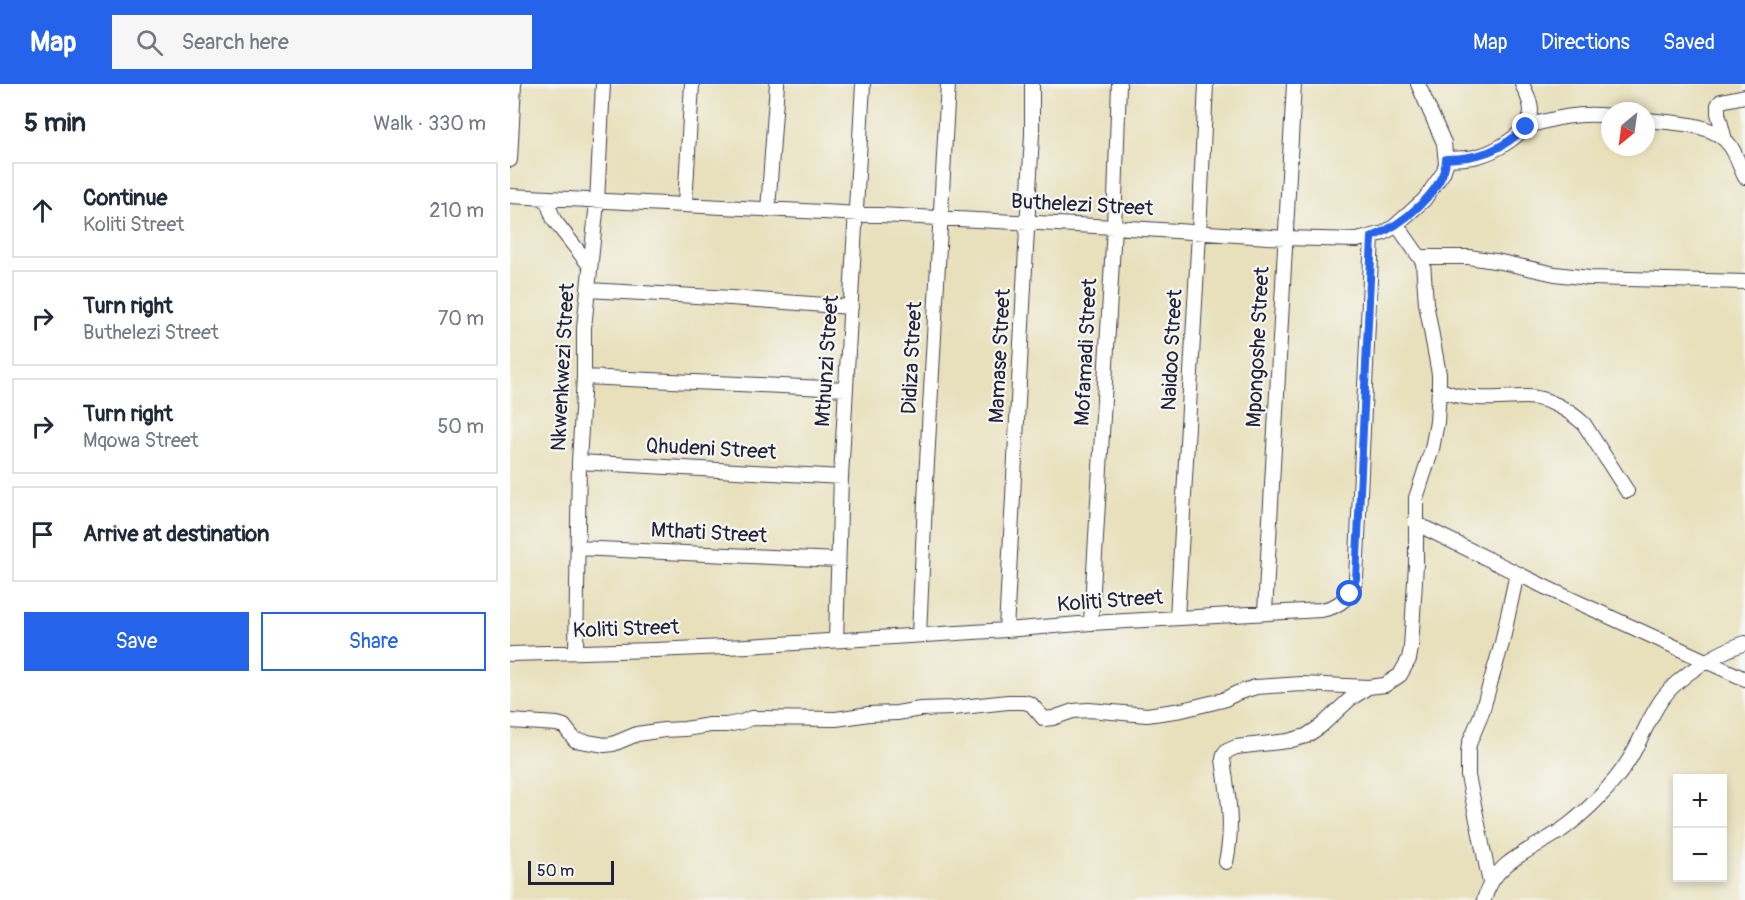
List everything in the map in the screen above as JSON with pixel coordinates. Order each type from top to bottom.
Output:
[{"type":"street","points":[[510,160],[514,84]]},
{"type":"street","name":"Nkwenkwezi Street","points":[[576,652],[584,328],[597,202],[603,84]]},
{"type":"street","points":[[685,204],[692,84]]},
{"type":"street","points":[[768,210],[777,84]]},
{"type":"street","name":"Mthunzi Street","points":[[836,640],[841,477],[863,84]]},
{"type":"street","name":"Didiza Street","points":[[919,635],[948,84]]},
{"type":"street","name":"Mamase Street","points":[[1006,630],[1021,376],[1032,134],[1032,84]]},
{"type":"street","name":"Mofamadi Street","points":[[1091,623],[1114,227],[1119,84]]},
{"type":"street","name":"Naidoo Street","points":[[1177,618],[1206,84]]},
{"type":"street","name":"Mpongoshe Street","points":[[1265,612],[1294,84]]},
{"type":"street","points":[[1418,84],[1444,143],[1446,159],[1482,154],[1511,140],[1526,127],[1531,104],[1522,84]]},
{"type":"street","points":[[1725,140],[1718,105],[1721,101],[1745,96]]},
{"type":"street","points":[[1526,127],[1578,114],[1601,115]]},
{"type":"street","points":[[1655,121],[1700,128],[1725,140],[1731,147],[1745,177]]},
{"type":"street","name":"Buthelezi Street","points":[[510,196],[1357,240],[1384,233],[1397,225],[1424,200],[1435,186],[1443,173],[1446,159]]},
{"type":"street","points":[[546,199],[554,220],[590,266]]},
{"type":"street","points":[[510,721],[564,726],[574,740],[605,745],[637,734],[726,725],[751,718],[836,719],[1008,702],[1030,704],[1044,718],[1053,718],[1073,711],[1089,710],[1147,715],[1204,705],[1256,687],[1302,684],[1368,687],[1385,685],[1394,681],[1409,659],[1416,564],[1416,498],[1432,449],[1437,422],[1439,389],[1439,374],[1426,303],[1424,269],[1419,257],[1397,225]]},
{"type":"street","name":"Koliti Street","points":[[510,654],[666,650],[1329,609],[1345,600],[1356,579],[1372,237]]},
{"type":"street","points":[[1419,257],[1469,257],[1555,274],[1589,278],[1745,282]]},
{"type":"street","points":[[588,291],[851,307]]},
{"type":"street","points":[[584,377],[846,389]]},
{"type":"street","points":[[1439,389],[1474,399],[1527,397],[1556,405],[1584,424],[1627,491]]},
{"type":"street","name":"Qhudeni Street","points":[[579,462],[841,477]]},
{"type":"street","points":[[1417,524],[1745,680]]},
{"type":"street","name":"Mthati Street","points":[[578,548],[838,560]]},
{"type":"street","points":[[1490,883],[1468,776],[1468,753],[1502,643],[1516,573]]},
{"type":"street","points":[[1484,900],[1490,883],[1521,853],[1555,836],[1569,825],[1626,765],[1668,692],[1705,661],[1745,643]]},
{"type":"street","points":[[1226,862],[1230,846],[1231,825],[1224,755],[1227,751],[1236,747],[1288,741],[1306,736],[1368,687]]},
{"type":"route","points":[[1350,594],[1356,579],[1372,237],[1395,226],[1424,200],[1443,173],[1446,159],[1474,157],[1482,154],[1506,143],[1526,127]]}]
